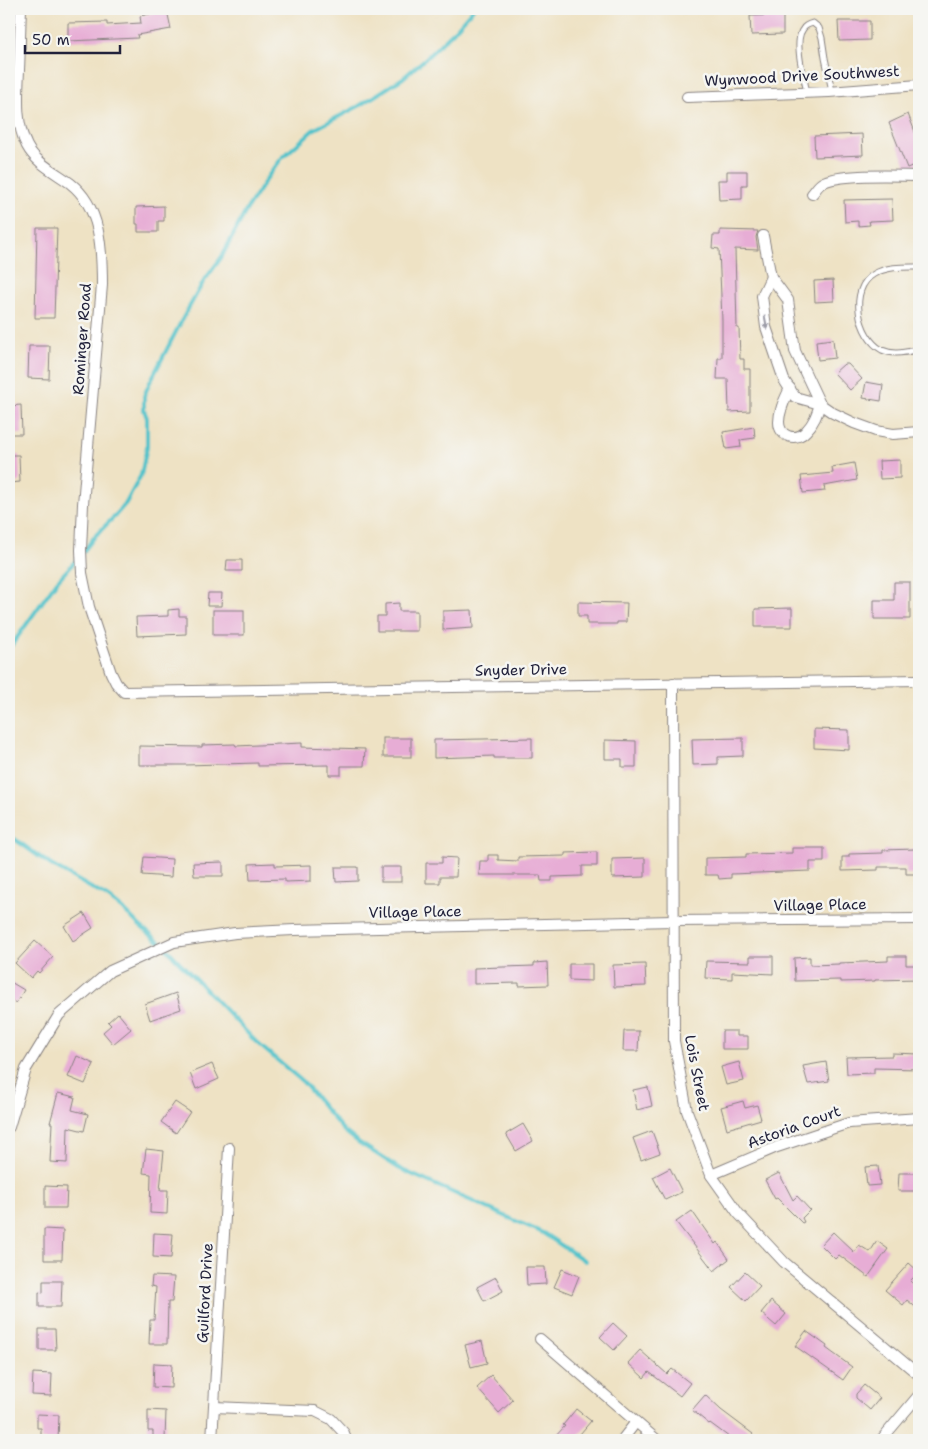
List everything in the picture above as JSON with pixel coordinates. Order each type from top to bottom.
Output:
[{"type":"street","name":"Rominger Road","points":[[20,9],[18,101],[23,135],[27,146],[34,155],[79,192],[86,201],[94,216],[102,256],[96,372],[83,504],[82,573],[88,607],[111,673],[116,683],[124,692]]},
{"type":"street","name":"Wynwood Drive Southwest","points":[[687,97],[808,93],[919,85]]},
{"type":"street","points":[[812,194],[822,183],[837,178],[919,176]]},
{"type":"street","points":[[762,236],[771,277],[788,300],[795,351],[820,404],[814,421],[805,433],[796,438],[787,437],[781,431],[779,422],[782,404],[790,388]]},
{"type":"street","points":[[771,277],[762,296],[766,327],[784,380],[795,397],[820,404],[854,424],[876,431],[893,434],[919,432]]},
{"type":"street","name":"Snyder Drive","points":[[124,692],[919,680]]},
{"type":"street","name":"Lois Street","points":[[673,683],[672,921],[674,1041],[687,1111],[711,1175],[738,1213],[784,1262],[919,1375]]},
{"type":"street","name":"Village Place","points":[[9,1127],[26,1069],[59,1015],[110,971],[174,942],[235,933],[274,931],[672,921],[919,919]]},
{"type":"street","name":"Astoria Court","points":[[711,1175],[778,1147],[849,1123],[919,1118]]},
{"type":"street","name":"Guilford Drive","points":[[212,1440],[229,1148]]},
{"type":"street","points":[[540,1340],[658,1440]]},
{"type":"street","points":[[881,1440],[919,1395]]},
{"type":"street","points":[[214,1407],[315,1411],[331,1419],[344,1433],[346,1440]]},
{"type":"street","points":[[622,1440],[636,1422]]},
{"type":"lane","points":[[808,93],[800,59],[799,39],[802,30],[807,25],[813,23],[819,28],[822,38],[832,91]]},
{"type":"lane","points":[[919,267],[891,268],[876,272],[861,288],[858,307],[862,326],[879,348],[898,353],[910,352],[919,348]]},
{"type":"building","points":[[167,10],[171,29],[137,35],[138,38],[68,41],[68,23],[107,22],[107,25],[141,23],[140,16]]},
{"type":"building","points":[[783,15],[783,34],[751,35],[750,16]]},
{"type":"building","points":[[838,21],[870,21],[870,40],[839,41]]},
{"type":"building","points":[[908,114],[919,142],[919,163],[907,168],[889,123]]},
{"type":"building","points":[[862,134],[863,155],[815,157],[814,136]]},
{"type":"building","points":[[727,171],[747,171],[747,185],[742,185],[742,199],[719,200],[718,180],[727,180]]},
{"type":"building","points":[[892,199],[893,220],[869,221],[870,225],[858,226],[858,221],[845,222],[844,200]]},
{"type":"building","points":[[164,206],[164,221],[158,221],[158,232],[138,232],[136,207]]},
{"type":"building","points":[[37,228],[57,228],[54,318],[35,318]]},
{"type":"building","points":[[720,230],[758,231],[756,237],[758,250],[735,249],[737,328],[739,328],[740,359],[744,359],[744,369],[750,369],[750,411],[729,412],[728,379],[717,379],[718,358],[722,358],[722,320],[719,249],[712,248],[713,235],[720,235]]},
{"type":"building","points":[[833,280],[834,301],[815,302],[814,281]]},
{"type":"building","points":[[833,339],[835,358],[818,360],[816,341]]},
{"type":"building","points":[[29,346],[50,346],[49,379],[28,378]]},
{"type":"building","points":[[844,364],[848,364],[862,379],[850,390],[834,373]]},
{"type":"building","points":[[866,382],[883,385],[881,401],[863,398]]},
{"type":"building","points":[[21,405],[22,434],[9,434],[9,406]]},
{"type":"building","points":[[754,427],[755,438],[740,440],[741,447],[726,449],[723,432]]},
{"type":"building","points":[[9,455],[19,455],[20,482],[9,483]]},
{"type":"building","points":[[900,460],[900,478],[880,479],[879,461]]},
{"type":"building","points":[[854,463],[857,480],[824,486],[825,491],[803,493],[801,476],[833,473],[832,467]]},
{"type":"building","points":[[227,560],[242,560],[242,571],[226,571]]},
{"type":"building","points":[[894,582],[910,582],[910,619],[874,619],[874,600],[894,600]]},
{"type":"building","points":[[208,593],[222,593],[221,606],[207,606]]},
{"type":"building","points":[[578,602],[627,603],[626,622],[617,622],[617,624],[587,624],[587,616],[578,616]]},
{"type":"building","points":[[399,603],[399,611],[417,611],[417,631],[377,631],[377,616],[385,616],[385,604]]},
{"type":"building","points":[[792,608],[792,627],[755,627],[755,609]]},
{"type":"building","points":[[179,609],[179,616],[186,616],[186,634],[137,636],[136,617],[168,616],[168,610]]},
{"type":"building","points":[[213,610],[244,610],[244,635],[213,635]]},
{"type":"building","points":[[472,610],[473,628],[443,630],[443,611]]},
{"type":"building","points":[[814,729],[849,730],[849,750],[814,748]]},
{"type":"building","points":[[383,738],[411,738],[411,757],[383,757]]},
{"type":"building","points":[[532,738],[532,758],[494,758],[494,756],[434,758],[434,740]]},
{"type":"building","points":[[743,738],[743,756],[718,757],[718,764],[693,765],[692,739]]},
{"type":"building","points":[[605,740],[636,741],[636,767],[622,767],[622,759],[605,759]]},
{"type":"building","points":[[302,743],[302,747],[365,749],[364,766],[341,766],[341,775],[329,775],[329,765],[258,766],[258,763],[139,765],[139,746],[202,747],[202,745],[235,744],[236,746]]},
{"type":"building","points":[[792,848],[824,848],[824,862],[810,862],[810,871],[731,874],[731,878],[719,879],[718,875],[705,875],[705,858],[746,857],[746,854],[792,853]]},
{"type":"building","points":[[915,849],[916,874],[906,874],[906,867],[878,867],[878,870],[842,871],[842,857],[849,857],[849,854],[883,853],[883,850]]},
{"type":"building","points":[[597,852],[597,866],[582,866],[582,876],[552,877],[552,881],[541,881],[540,875],[479,875],[480,861],[488,861],[488,855],[498,855],[498,860],[518,861],[518,857],[565,856],[565,853]]},
{"type":"building","points":[[144,857],[172,859],[171,877],[142,875]]},
{"type":"building","points":[[442,857],[457,858],[456,877],[440,877],[440,883],[426,883],[426,863],[442,863]]},
{"type":"building","points":[[645,858],[645,877],[612,878],[612,859]]},
{"type":"building","points":[[223,862],[223,876],[194,876],[193,863]]},
{"type":"building","points":[[275,863],[275,866],[311,865],[311,881],[285,882],[285,879],[250,880],[249,864]]},
{"type":"building","points":[[335,867],[358,867],[358,881],[336,882]]},
{"type":"building","points":[[381,867],[401,867],[401,882],[381,882]]},
{"type":"building","points":[[84,913],[93,928],[73,941],[64,926]]},
{"type":"building","points":[[35,941],[53,957],[39,973],[37,971],[31,978],[15,963]]},
{"type":"building","points":[[750,956],[773,956],[773,974],[732,972],[732,979],[705,978],[706,961],[750,962]]},
{"type":"building","points":[[888,956],[906,956],[906,965],[919,965],[919,979],[840,982],[840,980],[795,981],[794,958],[810,957],[810,965],[888,961]]},
{"type":"building","points":[[547,962],[548,985],[519,986],[519,983],[474,984],[474,968],[534,966],[534,963]]},
{"type":"building","points":[[569,964],[592,964],[592,981],[569,980]]},
{"type":"building","points":[[645,964],[646,986],[614,987],[613,965]]},
{"type":"building","points":[[9,981],[24,990],[16,1003],[9,999]]},
{"type":"building","points":[[176,993],[181,1009],[150,1020],[145,1004]]},
{"type":"building","points":[[118,1013],[131,1029],[113,1044],[103,1032],[111,1025],[108,1022]]},
{"type":"building","points":[[624,1031],[639,1031],[638,1051],[623,1051]]},
{"type":"building","points":[[722,1031],[737,1031],[737,1036],[748,1036],[748,1049],[722,1049]]},
{"type":"building","points":[[892,1053],[919,1054],[919,1069],[874,1068],[874,1073],[847,1074],[846,1057],[892,1056]]},
{"type":"building","points":[[77,1056],[94,1064],[85,1084],[68,1077]]},
{"type":"building","points":[[739,1062],[744,1081],[726,1085],[721,1067]]},
{"type":"building","points":[[826,1062],[829,1081],[808,1084],[803,1066]]},
{"type":"building","points":[[212,1064],[219,1079],[196,1089],[190,1073]]},
{"type":"building","points":[[648,1087],[652,1106],[637,1110],[633,1090]]},
{"type":"building","points":[[58,1093],[75,1097],[72,1110],[88,1114],[84,1131],[68,1127],[67,1163],[50,1162],[52,1123],[50,1123]]},
{"type":"building","points":[[743,1101],[745,1108],[757,1105],[761,1119],[727,1129],[721,1107]]},
{"type":"building","points":[[175,1102],[190,1112],[176,1133],[161,1122]]},
{"type":"building","points":[[523,1124],[533,1141],[516,1151],[506,1134]]},
{"type":"building","points":[[652,1131],[660,1153],[641,1160],[633,1138]]},
{"type":"building","points":[[146,1149],[164,1151],[160,1190],[168,1190],[167,1214],[150,1213],[151,1174],[143,1173]]},
{"type":"building","points":[[878,1166],[880,1185],[867,1186],[865,1167]]},
{"type":"building","points":[[670,1168],[682,1192],[665,1200],[653,1177]]},
{"type":"building","points":[[779,1173],[793,1200],[797,1196],[810,1210],[802,1218],[804,1222],[802,1223],[777,1198],[775,1199],[765,1180]]},
{"type":"building","points":[[899,1173],[919,1173],[919,1191],[898,1191]]},
{"type":"building","points":[[45,1186],[67,1187],[66,1208],[45,1208]]},
{"type":"building","points":[[692,1211],[715,1244],[717,1242],[729,1259],[714,1271],[676,1222]]},
{"type":"building","points":[[44,1229],[63,1230],[62,1260],[44,1260]]},
{"type":"building","points":[[833,1232],[854,1252],[859,1245],[870,1252],[877,1241],[888,1249],[868,1277],[839,1255],[835,1259],[821,1245]]},
{"type":"building","points":[[154,1233],[173,1234],[171,1258],[153,1257]]},
{"type":"building","points":[[909,1263],[919,1272],[910,1281],[919,1289],[919,1310],[907,1300],[903,1305],[885,1290]]},
{"type":"building","points":[[526,1267],[545,1267],[546,1284],[527,1285]]},
{"type":"building","points":[[562,1269],[579,1276],[572,1294],[554,1287]]},
{"type":"building","points":[[745,1272],[760,1286],[746,1301],[731,1287]]},
{"type":"building","points":[[152,1276],[174,1277],[172,1302],[168,1302],[167,1344],[149,1344],[150,1320],[154,1320],[156,1287],[151,1286]]},
{"type":"building","points":[[496,1277],[503,1291],[484,1301],[477,1287]]},
{"type":"building","points":[[43,1281],[62,1281],[61,1307],[39,1307],[39,1292],[43,1293]]},
{"type":"building","points":[[771,1301],[786,1314],[776,1326],[761,1313]]},
{"type":"building","points":[[613,1323],[627,1336],[614,1350],[600,1337]]},
{"type":"building","points":[[39,1329],[55,1329],[56,1350],[39,1350]]},
{"type":"building","points":[[806,1331],[852,1367],[843,1380],[795,1346]]},
{"type":"building","points":[[482,1341],[487,1363],[471,1367],[465,1345]]},
{"type":"building","points":[[640,1350],[667,1374],[672,1369],[690,1383],[680,1396],[649,1372],[644,1378],[628,1363]]},
{"type":"building","points":[[154,1363],[172,1364],[171,1388],[153,1387]]},
{"type":"building","points":[[33,1373],[52,1374],[51,1396],[32,1395]]},
{"type":"building","points":[[491,1375],[513,1400],[499,1413],[477,1388]]},
{"type":"building","points":[[864,1385],[880,1398],[870,1410],[856,1398],[856,1394]]},
{"type":"building","points":[[705,1395],[721,1410],[753,1434],[748,1440],[733,1440],[692,1410]]},
{"type":"building","points":[[576,1409],[591,1421],[575,1440],[552,1440],[565,1426],[563,1425]]},
{"type":"building","points":[[148,1410],[166,1411],[165,1440],[153,1440],[153,1431],[148,1431]]},
{"type":"building","points":[[37,1414],[59,1415],[58,1440],[41,1440],[41,1428],[37,1428]]},
{"type":"waterway","points":[[83,552],[126,503],[141,475],[147,447],[147,418],[144,410],[144,396],[183,318],[204,281],[221,258],[248,207],[269,175],[282,158],[313,130],[359,106],[403,78],[453,32],[473,9]]},
{"type":"waterway","points":[[9,649],[57,581],[79,557]]},
{"type":"waterway","points":[[9,835],[51,865],[107,897],[125,911],[162,944],[257,1043],[303,1082],[344,1131],[358,1142],[400,1169],[543,1233],[585,1261]]}]
